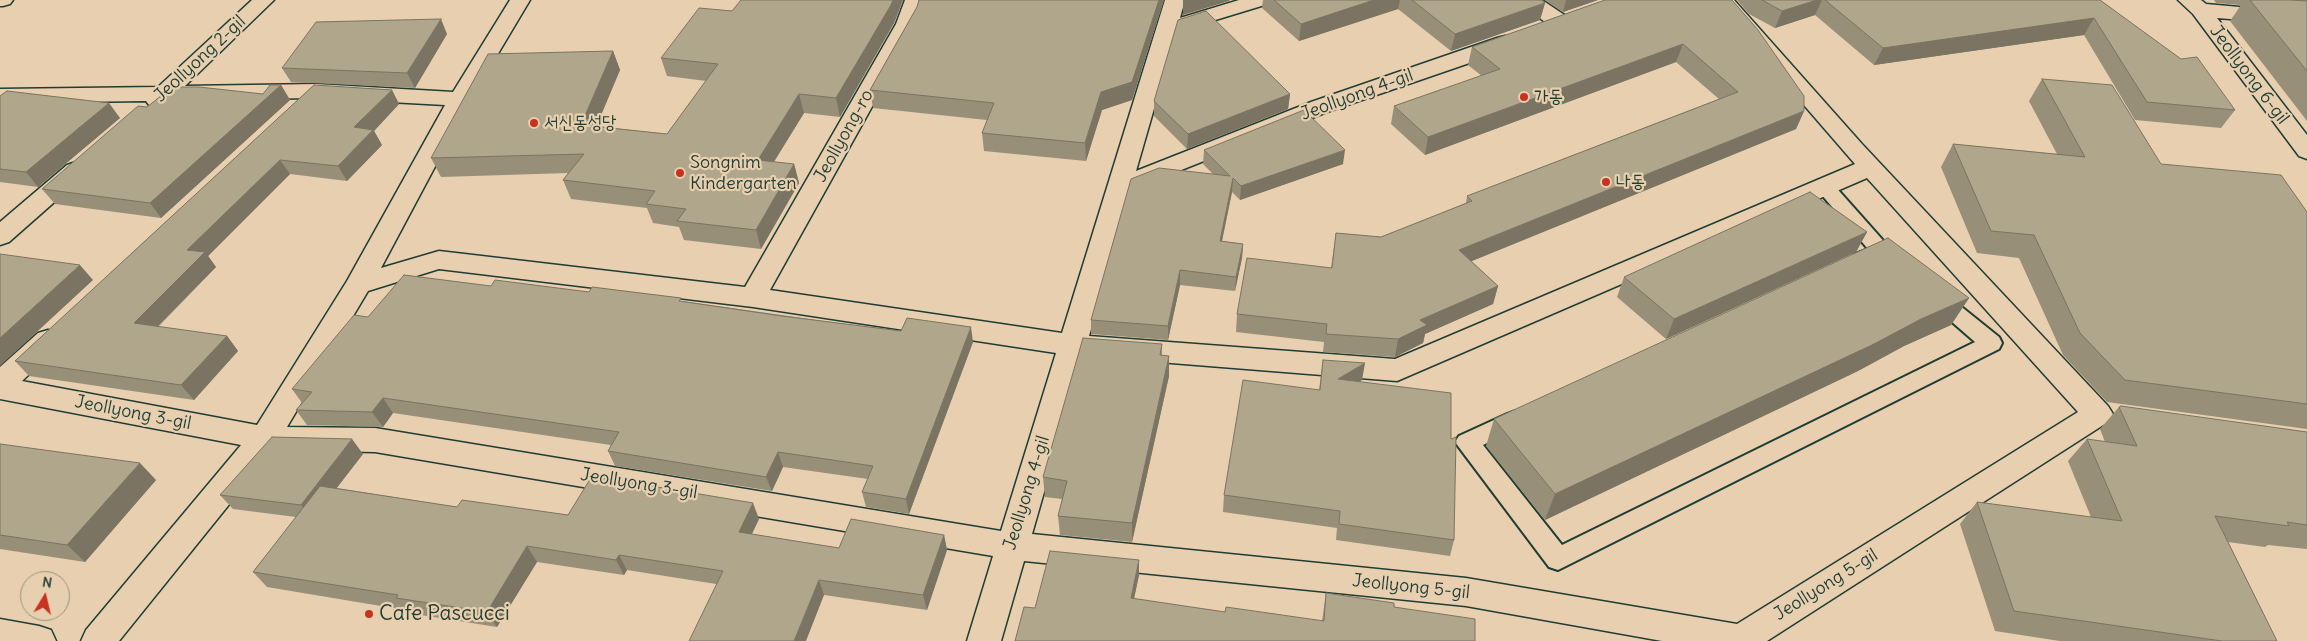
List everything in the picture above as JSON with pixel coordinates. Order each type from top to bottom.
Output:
[{"type":"street","name":"Jeollyong 2-gil","points":[[141,114],[264,0]]},
{"type":"street","points":[[98,641],[265,438],[359,284],[460,99],[520,0]]},
{"type":"street","name":"Jeollyong-ro","points":[[753,297],[907,24],[915,0]]},
{"type":"street","name":"Jeollyong 4-gil","points":[[984,641],[1175,0]]},
{"type":"street","points":[[1166,29],[1261,0]]},
{"type":"street","name":"Jeollyong 4-gil","points":[[1119,187],[1319,107],[1570,20],[1528,0]]},
{"type":"street","points":[[1722,0],[1870,167],[2098,414],[2127,418]]},
{"type":"street","points":[[2194,5],[2307,19]]},
{"type":"street","name":"Jeollyong 6-gil","points":[[2194,5],[2307,151]]},
{"type":"street","points":[[288,117],[316,91]]},
{"type":"street","points":[[0,96],[316,91],[460,99]]},
{"type":"street","points":[[0,236],[89,159]]},
{"type":"street","points":[[359,284],[439,260],[753,297],[1071,345],[1396,370],[1870,167]]},
{"type":"street","points":[[0,386],[65,324]]},
{"type":"street","name":"Jeollyong 3-gil","points":[[0,386],[265,438],[375,440],[1012,546]]},
{"type":"street","name":"Jeollyong 5-gil","points":[[1012,546],[1466,592],[1744,640],[2098,414]]},
{"type":"street","points":[[0,634],[39,641]]},
{"type":"lane","points":[[1825,187],[1888,257],[1845,267]]},
{"type":"lane","points":[[1530,413],[1467,442],[1558,559],[1991,343],[1917,281]]},
{"type":"building","points":[[741,0],[893,0],[836,98],[799,94],[758,160],[794,164],[756,230],[677,221],[686,209],[646,204],[655,191],[563,180],[584,154],[431,158],[488,54],[613,51],[581,125],[667,134],[718,64],[661,58],[699,8],[732,11]]},
{"type":"building","points":[[919,0],[1159,0],[1132,82],[1101,92],[1085,143],[982,133],[994,103],[870,90],[917,7]]},
{"type":"building","points":[[1274,0],[1374,0],[1301,24]]},
{"type":"building","points":[[1412,0],[1541,0],[1545,3],[1455,34]]},
{"type":"building","points":[[1605,0],[1732,0],[1758,30],[1804,96],[1804,111],[1459,250],[1498,286],[1420,320],[1427,325],[1398,339],[1326,334],[1327,324],[1237,314],[1247,258],[1332,268],[1336,233],[1381,237],[1472,201],[1467,196],[1738,92],[1683,44],[1428,137],[1394,106],[1500,69],[1472,47]]},
{"type":"building","points":[[1762,0],[1817,0],[1782,11]]},
{"type":"building","points":[[1825,0],[2100,0],[2181,59],[2197,57],[2235,110],[2147,102],[2094,18],[1883,48]]},
{"type":"building","points":[[2250,0],[2307,1],[2307,71]]},
{"type":"building","points":[[1206,11],[1290,94],[1188,134],[1154,101],[1178,20]]},
{"type":"building","points":[[441,19],[407,73],[282,68],[316,22]]},
{"type":"building","points":[[2042,79],[2112,85],[2161,164],[2281,175],[2307,212],[2307,404],[2125,380],[2080,333],[2034,235],[1991,231],[1953,144],[2085,157]]},
{"type":"building","points":[[270,85],[281,85],[150,203],[42,189],[138,106],[147,107],[172,87],[199,87],[263,94]]},
{"type":"building","points":[[314,85],[392,90],[354,127],[373,130],[338,166],[280,160],[187,250],[205,252],[134,323],[227,336],[181,385],[15,361]]},
{"type":"building","points":[[7,91],[109,103],[26,172],[0,169],[0,96]]},
{"type":"building","points":[[1304,110],[1345,150],[1241,186],[1233,178],[1220,241],[1243,244],[1236,277],[1180,270],[1168,326],[1091,320],[1131,179],[1159,168],[1230,176],[1204,150]]},
{"type":"building","points":[[1810,192],[1867,232],[1674,319],[1624,277]]},
{"type":"building","points":[[1888,238],[1969,298],[1921,319],[1874,344],[1555,494],[1494,419]]},
{"type":"building","points":[[0,254],[80,265],[0,338]]},
{"type":"building","points":[[404,275],[491,286],[495,280],[589,292],[592,287],[681,298],[679,301],[782,316],[901,331],[907,318],[971,327],[906,499],[862,492],[873,466],[778,452],[766,477],[608,451],[619,432],[383,398],[372,412],[296,410],[312,392],[292,389],[354,315],[368,317]]},
{"type":"building","points":[[1083,338],[1162,344],[1160,355],[1169,356],[1132,523],[1058,516],[1067,481],[1043,477]]},
{"type":"building","points":[[1323,360],[1365,363],[1338,379],[1451,393],[1451,439],[1456,437],[1454,540],[1339,524],[1340,511],[1224,495],[1243,380],[1320,390]]},
{"type":"building","points":[[2119,407],[2307,432],[2307,525],[2287,522],[2289,526],[2215,516],[2277,641],[2222,641],[2014,611],[1977,502],[2122,521],[2087,439],[2137,446]]},
{"type":"building","points":[[272,437],[352,439],[301,505],[220,495]]},
{"type":"building","points":[[0,444],[140,463],[67,545],[0,535]]},
{"type":"building","points":[[592,476],[753,503],[739,532],[839,548],[851,519],[944,535],[923,595],[819,580],[794,641],[689,641],[723,571],[619,555],[616,560],[527,546],[487,612],[396,598],[398,595],[253,572],[320,486],[457,507],[462,500],[568,515]]},
{"type":"building","points":[[1050,551],[1139,560],[1131,598],[1225,612],[1226,607],[1324,621],[1326,593],[1394,603],[1394,607],[1475,619],[1475,641],[1015,641],[1024,607],[1035,608]]},
{"type":"place","name":"가동","points":[[1524,97]]},
{"type":"place","name":"서신동성당","points":[[534,123]]},
{"type":"place","name":"Songnim Kindergarten","points":[[680,173]]},
{"type":"place","name":"나동","points":[[1606,182]]},
{"type":"place","name":"Cafe Pascucci","points":[[369,614]]}]
